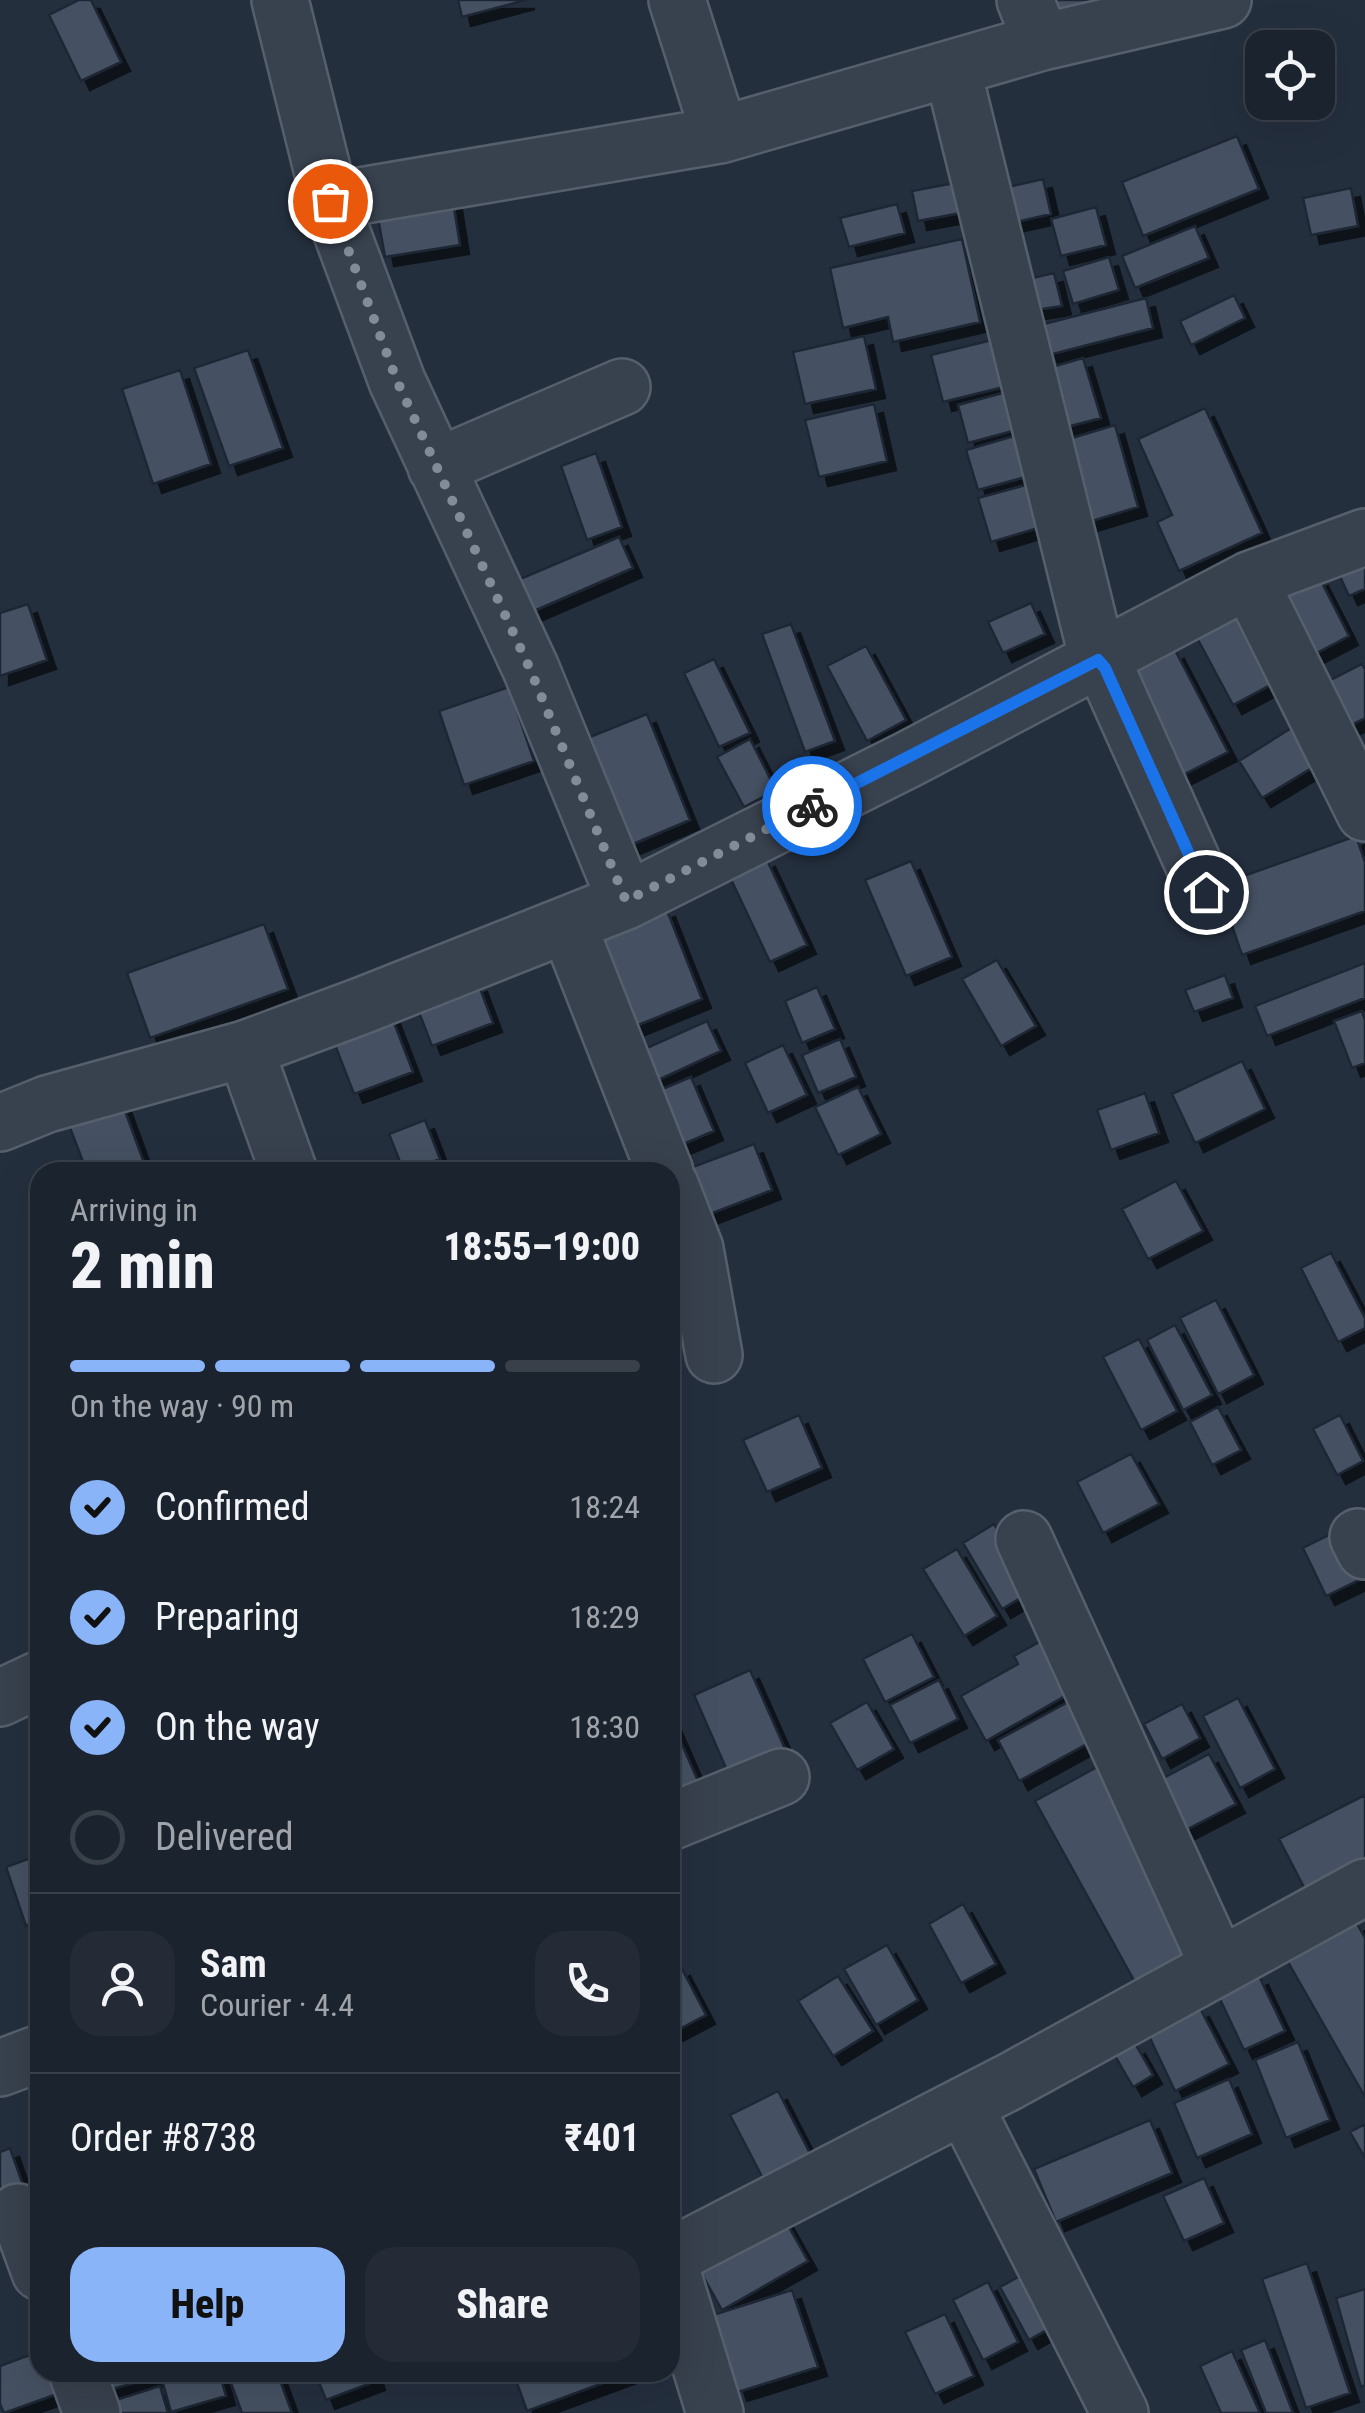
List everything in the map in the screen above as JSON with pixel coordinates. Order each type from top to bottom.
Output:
[{"type":"street","points":[[280,0],[330,201],[397,381],[530,669],[626,901]]},
{"type":"street","points":[[678,0],[720,135]]},
{"type":"street","points":[[330,201],[720,135],[952,68],[1034,21],[1223,0]]},
{"type":"street","points":[[952,68],[1098,660],[1206,892]]},
{"type":"street","points":[[436,467],[622,387]]},
{"type":"street","points":[[0,1122],[48,1104],[245,1049],[626,901],[1248,580],[1365,536]]},
{"type":"street","points":[[1248,580],[1365,813]]},
{"type":"street","points":[[568,924],[661,1162]]},
{"type":"street","points":[[245,1049],[285,1162]]},
{"type":"street","points":[[680,1211],[695,1249],[714,1355]]},
{"type":"street","points":[[1024,1539],[1219,1967]]},
{"type":"street","points":[[0,1698],[30,1684]]},
{"type":"street","points":[[680,1818],[781,1777]]},
{"type":"street","points":[[680,2252],[964,2105],[1365,1887]]},
{"type":"street","points":[[0,2068],[30,2057]]},
{"type":"street","points":[[964,2105],[1120,2413]]},
{"type":"street","points":[[19,2211],[30,2243]]},
{"type":"street","points":[[680,2299],[715,2413]]},
{"type":"street","points":[[81,2382],[92,2413]]},
{"type":"building","points":[[79,0],[91,0],[121,62],[81,81],[49,15]]},
{"type":"building","points":[[458,0],[526,0],[462,17]]},
{"type":"building","points":[[1042,0],[1093,0],[1097,10],[1051,25]]},
{"type":"building","points":[[1237,136],[1259,189],[1143,236],[1122,182]]},
{"type":"building","points":[[1043,179],[1051,214],[1003,225],[995,190]]},
{"type":"building","points":[[960,182],[966,212],[918,221],[912,191]]},
{"type":"building","points":[[1351,188],[1358,226],[1311,235],[1303,198]]},
{"type":"building","points":[[451,189],[460,245],[385,257],[375,201]]},
{"type":"building","points":[[897,204],[905,233],[849,247],[840,218]]},
{"type":"building","points":[[1096,207],[1106,245],[1061,256],[1051,219]]},
{"type":"building","points":[[1195,226],[1209,258],[1135,288],[1122,256]]},
{"type":"building","points":[[962,239],[980,322],[893,342],[888,317],[843,328],[830,268]]},
{"type":"building","points":[[1109,257],[1119,290],[1073,304],[1063,271]]},
{"type":"building","points":[[1054,273],[1062,306],[1022,312],[1015,282]]},
{"type":"building","points":[[1234,295],[1245,318],[1191,345],[1180,321]]},
{"type":"building","points":[[1146,298],[1153,328],[1049,355],[1040,325]]},
{"type":"building","points":[[864,336],[876,389],[805,404],[793,352]]},
{"type":"building","points":[[1000,338],[1012,385],[943,402],[931,355]]},
{"type":"building","points":[[248,350],[283,448],[229,466],[194,368]]},
{"type":"building","points":[[1083,358],[1101,418],[1055,430],[1038,371]]},
{"type":"building","points":[[180,370],[211,464],[153,484],[122,389]]},
{"type":"building","points":[[1010,391],[1020,429],[968,443],[958,405]]},
{"type":"building","points":[[874,404],[887,461],[819,477],[805,420]]},
{"type":"building","points":[[1205,408],[1262,533],[1179,571],[1157,522],[1172,515],[1138,439]]},
{"type":"building","points":[[1115,425],[1138,507],[1082,524],[1059,442]]},
{"type":"building","points":[[1021,434],[1033,475],[978,490],[966,450]]},
{"type":"building","points":[[596,453],[622,527],[587,540],[561,466]]},
{"type":"building","points":[[1033,483],[1045,526],[991,542],[978,498]]},
{"type":"building","points":[[619,537],[633,568],[520,617],[506,585]]},
{"type":"building","points":[[1365,557],[1365,589],[1349,596],[1337,570]]},
{"type":"building","points":[[1319,577],[1349,636],[1305,659],[1275,600]]},
{"type":"building","points":[[1031,603],[1045,634],[1003,653],[988,622]]},
{"type":"building","points":[[28,604],[47,660],[0,676],[0,613]]},
{"type":"building","points":[[1244,611],[1280,680],[1233,705],[1196,636]]},
{"type":"building","points":[[791,624],[835,741],[805,752],[762,634]]},
{"type":"building","points":[[866,646],[906,720],[867,741],[827,666]]},
{"type":"building","points":[[1175,650],[1228,752],[1171,781],[1118,679]]},
{"type":"building","points":[[714,659],[750,733],[719,747],[684,673]]},
{"type":"building","points":[[1362,664],[1365,718],[1343,729],[1319,686]]},
{"type":"building","points":[[509,687],[534,761],[464,785],[439,711]]},
{"type":"building","points":[[647,714],[690,820],[619,850],[575,743]]},
{"type":"building","points":[[1296,725],[1320,763],[1262,798],[1239,761]]},
{"type":"building","points":[[750,739],[776,790],[744,807],[717,757]]},
{"type":"building","points":[[1356,836],[1365,862],[1365,911],[1242,955],[1218,885]]},
{"type":"building","points":[[766,858],[807,945],[770,962],[729,875]]},
{"type":"building","points":[[911,861],[952,957],[906,976],[865,880]]},
{"type":"building","points":[[666,908],[702,999],[626,1030],[590,939]]},
{"type":"building","points":[[264,924],[288,989],[150,1038],[127,973]]},
{"type":"building","points":[[997,960],[1036,1026],[1001,1046],[962,979]]},
{"type":"building","points":[[1365,963],[1365,998],[1267,1036],[1255,1006]]},
{"type":"building","points":[[1225,975],[1233,998],[1194,1012],[1185,990]]},
{"type":"building","points":[[478,983],[493,1023],[432,1046],[417,1007]]},
{"type":"building","points":[[817,987],[835,1029],[802,1043],[785,1001]]},
{"type":"building","points":[[1362,1011],[1365,1063],[1352,1068],[1334,1021]]},
{"type":"building","points":[[391,1015],[413,1072],[354,1094],[332,1037]]},
{"type":"building","points":[[707,1021],[721,1051],[643,1087],[629,1056]]},
{"type":"building","points":[[840,1039],[856,1077],[818,1093],[802,1055]]},
{"type":"building","points":[[783,1045],[807,1095],[768,1113],[745,1063]]},
{"type":"building","points":[[1242,1061],[1265,1109],[1195,1143],[1172,1094]]},
{"type":"building","points":[[691,1077],[714,1131],[676,1147],[653,1093]]},
{"type":"building","points":[[858,1087],[881,1134],[838,1155],[815,1107]]},
{"type":"building","points":[[1145,1093],[1159,1133],[1111,1150],[1097,1110]]},
{"type":"building","points":[[121,1100],[143,1160],[83,1162],[67,1120]]},
{"type":"building","points":[[425,1120],[440,1159],[400,1162],[389,1134]]},
{"type":"building","points":[[754,1144],[772,1190],[692,1221],[680,1190],[680,1172]]},
{"type":"building","points":[[1176,1181],[1203,1231],[1148,1259],[1122,1209]]},
{"type":"building","points":[[1331,1253],[1365,1318],[1365,1328],[1338,1342],[1301,1268]]},
{"type":"building","points":[[1216,1300],[1254,1375],[1218,1394],[1180,1318]]},
{"type":"building","points":[[1175,1325],[1212,1395],[1183,1410],[1147,1340]]},
{"type":"building","points":[[1139,1339],[1177,1411],[1141,1430],[1103,1357]]},
{"type":"building","points":[[1218,1407],[1241,1450],[1212,1465],[1190,1422]]},
{"type":"building","points":[[799,1415],[822,1468],[767,1492],[743,1440]]},
{"type":"building","points":[[1340,1415],[1363,1461],[1337,1475],[1313,1429]]},
{"type":"building","points":[[1131,1454],[1159,1504],[1103,1533],[1077,1482]]},
{"type":"building","points":[[994,1524],[1034,1590],[1002,1609],[963,1543]]},
{"type":"building","points":[[1347,1526],[1365,1577],[1326,1596],[1303,1548]]},
{"type":"building","points":[[957,1549],[997,1616],[964,1636],[923,1569]]},
{"type":"building","points":[[912,1634],[934,1677],[885,1702],[863,1659]]},
{"type":"building","points":[[1050,1636],[1079,1688],[986,1741],[961,1696],[1018,1664],[1014,1656]]},
{"type":"building","points":[[750,1670],[786,1751],[729,1775],[694,1695]]},
{"type":"building","points":[[939,1680],[958,1719],[910,1743],[890,1705]]},
{"type":"building","points":[[1083,1694],[1105,1734],[1019,1781],[998,1740]]},
{"type":"building","points":[[1238,1698],[1275,1769],[1240,1788],[1203,1716]]},
{"type":"building","points":[[867,1702],[894,1749],[857,1770],[830,1723]]},
{"type":"building","points":[[1182,1704],[1200,1738],[1162,1759],[1144,1724]]},
{"type":"building","points":[[680,1740],[705,1797],[680,1808]]},
{"type":"building","points":[[1209,1754],[1236,1804],[1176,1835],[1150,1785]]},
{"type":"building","points":[[1108,1761],[1209,1944],[1136,1984],[1035,1801]]},
{"type":"building","points":[[1365,1795],[1365,1865],[1308,1895],[1279,1839]]},
{"type":"building","points":[[30,1858],[30,1925],[26,1926],[6,1867]]},
{"type":"building","points":[[963,1904],[996,1964],[961,1983],[929,1924]]},
{"type":"building","points":[[1356,1922],[1365,1938],[1365,2097],[1288,1962]]},
{"type":"building","points":[[887,1945],[918,2000],[876,2025],[844,1969]]},
{"type":"building","points":[[680,1968],[706,2015],[680,2029]]},
{"type":"building","points":[[838,1976],[873,2031],[833,2056],[798,2001]]},
{"type":"building","points":[[1259,1976],[1285,2031],[1244,2050],[1218,1995]]},
{"type":"building","points":[[1200,2008],[1229,2064],[1175,2091],[1148,2034]]},
{"type":"building","points":[[1298,2042],[1330,2120],[1286,2138],[1255,2060]]},
{"type":"building","points":[[1136,2045],[1153,2075],[1133,2087],[1115,2056]]},
{"type":"building","points":[[1229,2079],[1252,2134],[1197,2158],[1174,2103]]},
{"type":"building","points":[[778,2091],[818,2169],[771,2194],[730,2115]]},
{"type":"building","points":[[1150,2120],[1172,2173],[1056,2222],[1034,2169]]},
{"type":"building","points":[[1365,2124],[1365,2158],[1350,2132]]},
{"type":"building","points":[[10,2148],[24,2188],[0,2196],[0,2152]]},
{"type":"building","points":[[1204,2178],[1224,2223],[1184,2241],[1163,2196]]},
{"type":"building","points":[[781,2213],[808,2261],[722,2310],[695,2262]]},
{"type":"building","points":[[1307,2263],[1350,2393],[1306,2408],[1262,2279]]},
{"type":"building","points":[[1031,2270],[1060,2322],[1029,2340],[1000,2287]]},
{"type":"building","points":[[988,2282],[1018,2342],[983,2360],[953,2300]]},
{"type":"building","points":[[1365,2289],[1365,2385],[1361,2387],[1336,2298]]},
{"type":"building","points":[[792,2290],[818,2367],[738,2392],[713,2315]]},
{"type":"building","points":[[945,2314],[974,2376],[935,2394],[905,2332]]},
{"type":"building","points":[[1265,2340],[1293,2413],[1266,2413],[1241,2350]]},
{"type":"building","points":[[1232,2351],[1260,2413],[1221,2413],[1200,2366]]},
{"type":"building","points":[[30,2355],[30,2382],[69,2382],[71,2389],[4,2413],[0,2404],[0,2366]]},
{"type":"building","points":[[98,2382],[138,2382],[101,2392]]},
{"type":"building","points":[[222,2382],[226,2396],[171,2412],[163,2383]]},
{"type":"building","points":[[231,2382],[281,2382],[292,2413],[242,2413]]},
{"type":"building","points":[[319,2382],[373,2382],[326,2400]]},
{"type":"building","points":[[517,2382],[606,2382],[527,2411]]},
{"type":"building","points":[[160,2386],[168,2413],[103,2413],[100,2405]]},
{"type":"way so far","points":[[330,201],[397,381],[530,669],[626,901],[812,806]]},
{"type":"route","points":[[812,806],[1098,660],[1206,892]]}]
